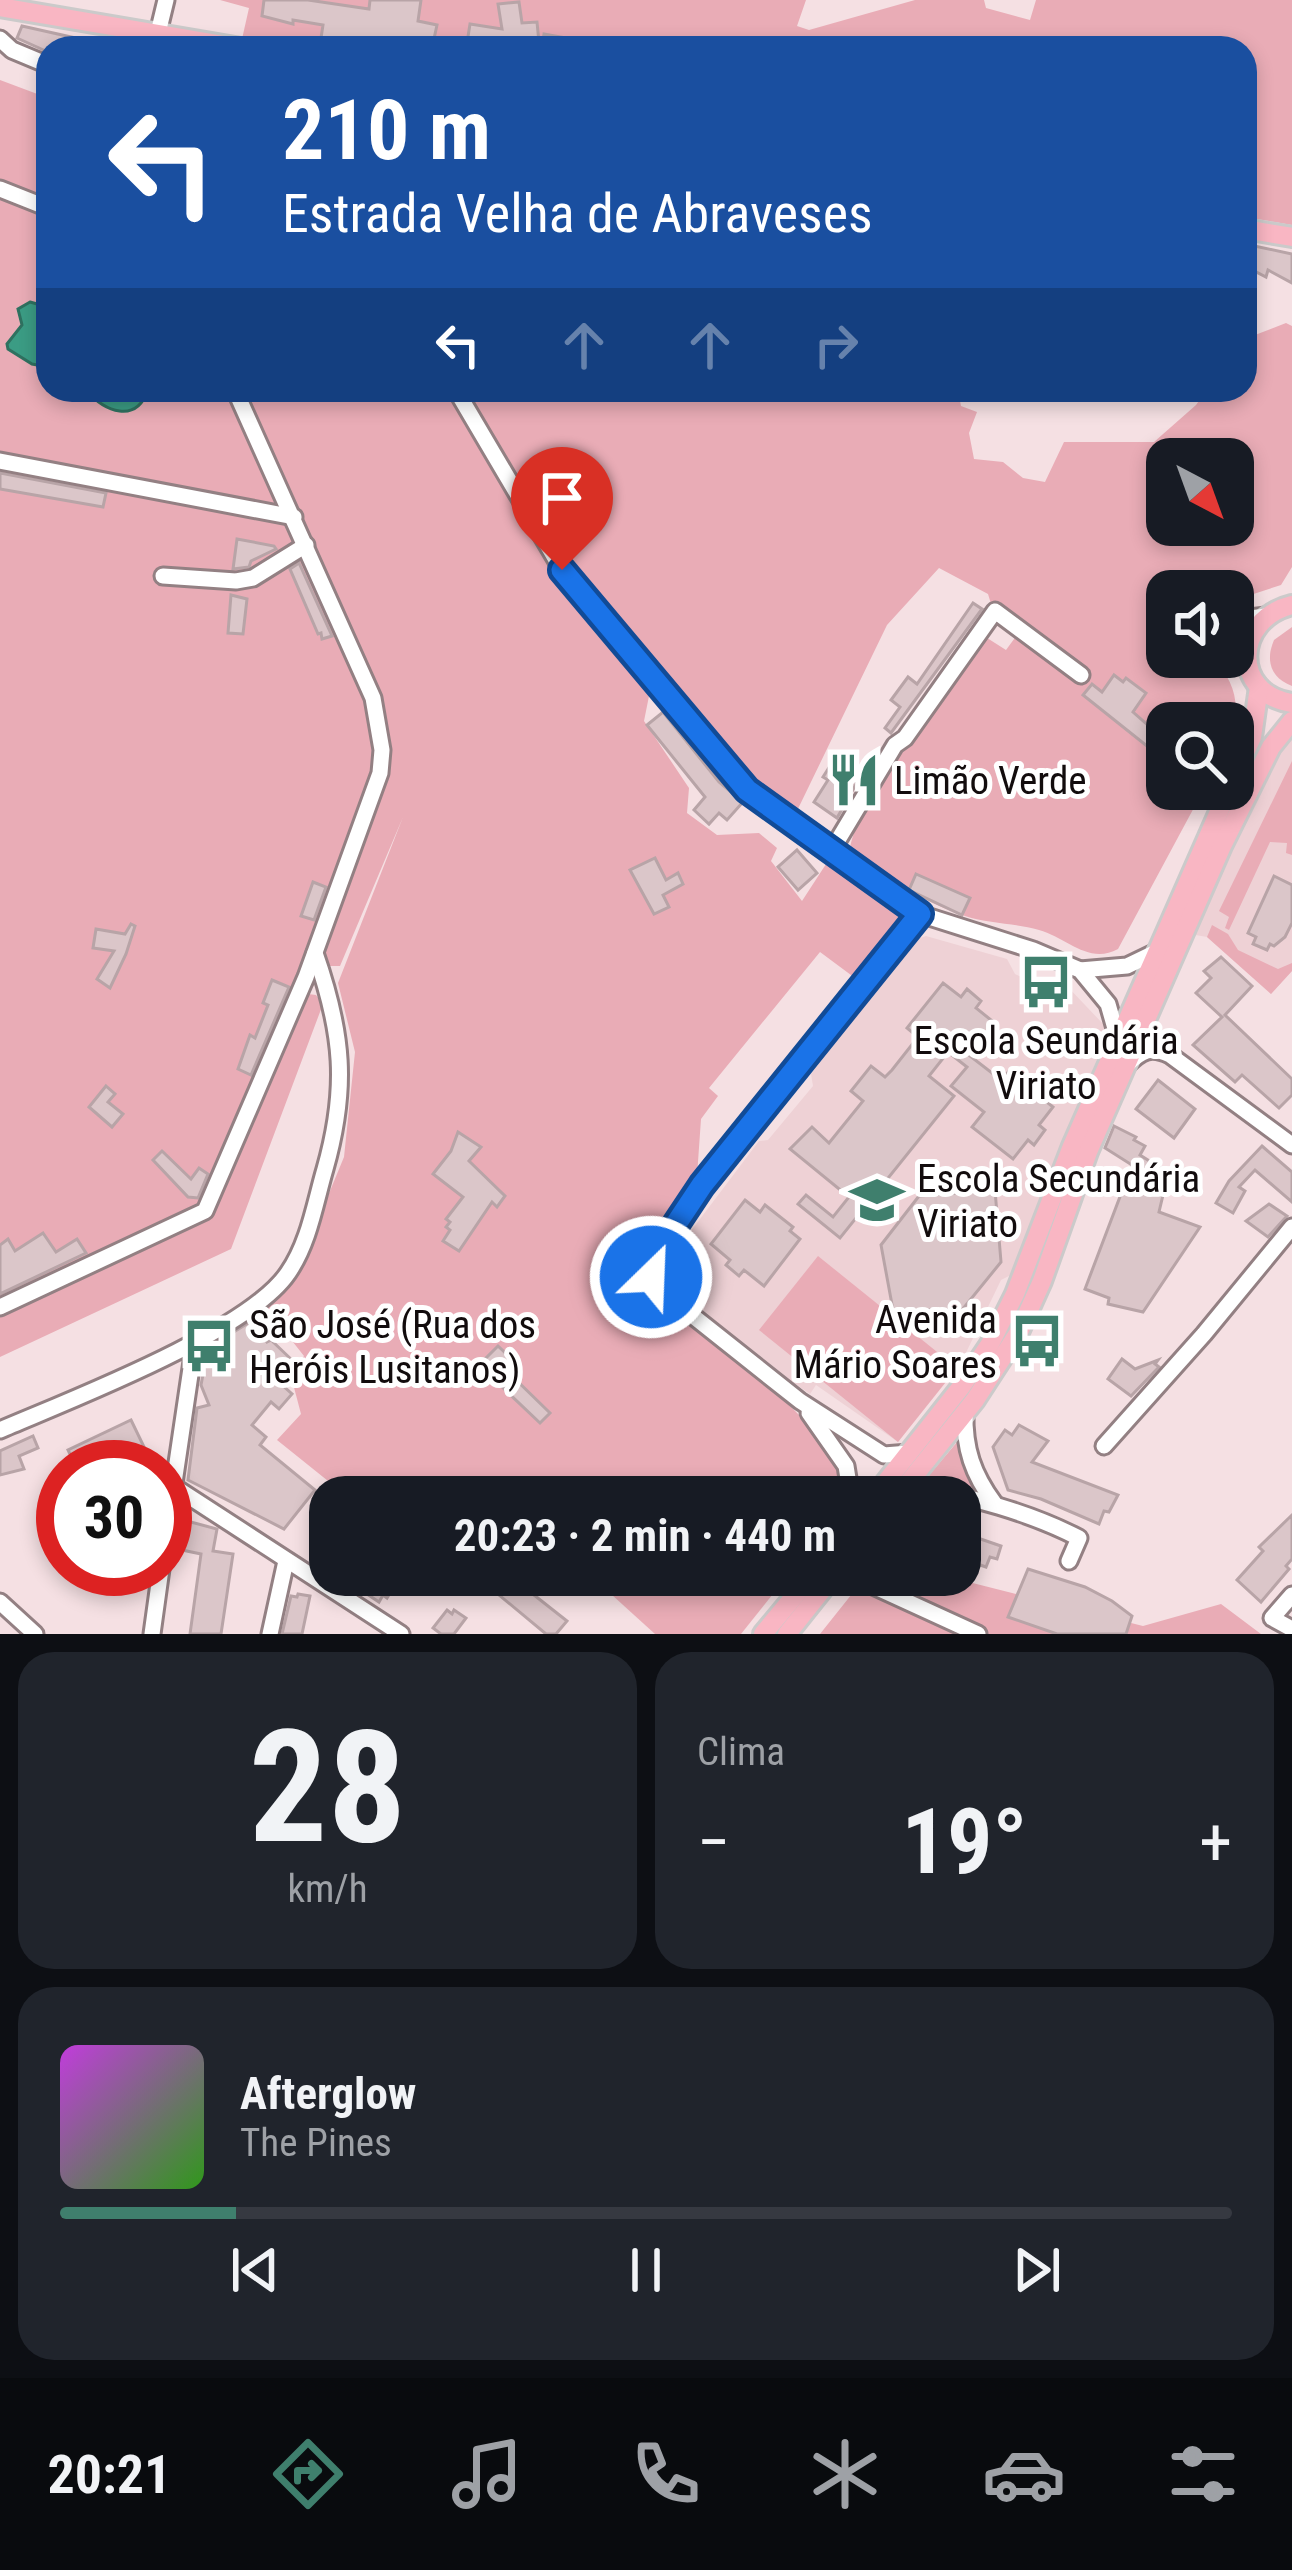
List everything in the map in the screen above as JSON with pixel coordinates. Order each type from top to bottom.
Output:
[{"type":"main road","points":[[0,7],[175,36]]},
{"type":"main road","points":[[1257,231],[1292,237]]},
{"type":"main road","points":[[1254,632],[1266,616],[1291,604]]},
{"type":"main road","points":[[1254,676],[1270,696],[1292,704]]},
{"type":"main road","points":[[1254,722],[1259,686]]},
{"type":"main road","points":[[914,1476],[1006,1354],[1034,1300],[1088,1152],[1151,1008],[1251,787],[1271,747],[1292,721]]},
{"type":"main road","points":[[891,1476],[961,1387],[1007,1311],[1154,953],[1219,810]]},
{"type":"main road","points":[[763,1634],[795,1596]]},
{"type":"main road","points":[[787,1634],[818,1596]]},
{"type":"street","points":[[158,33],[166,0]]},
{"type":"street","points":[[0,39],[12,50],[36,59]]},
{"type":"street","points":[[0,189],[36,203]]},
{"type":"street","points":[[0,1307],[205,1211],[315,953],[380,773],[382,750],[374,698],[241,402]]},
{"type":"street","points":[[463,402],[562,570],[747,790],[920,914],[1080,970],[1126,966],[1154,953]]},
{"type":"street","points":[[0,460],[294,517]]},
{"type":"street","points":[[163,576],[254,578],[306,545]]},
{"type":"street","points":[[832,850],[896,745],[995,611],[1081,675]]},
{"type":"street","points":[[1254,617],[1266,616]]},
{"type":"street","points":[[909,1453],[884,1455],[800,1401],[658,1289],[648,1266],[702,1185],[920,914]]},
{"type":"street","points":[[0,1430],[195,1341],[275,1290],[302,1249],[339,1120],[335,1023],[315,953]]},
{"type":"street","points":[[1080,970],[1108,1004],[1118,1039]]},
{"type":"street","points":[[1151,1008],[1157,1035],[1170,1055]]},
{"type":"street","points":[[1125,1067],[1143,1051],[1160,1050],[1292,1145]]},
{"type":"street","points":[[1103,1446],[1292,1227]]},
{"type":"street","points":[[180,1440],[195,1341]]},
{"type":"street","points":[[800,1401],[846,1466],[847,1476]]},
{"type":"street","points":[[965,1412],[970,1463],[994,1503]]},
{"type":"street","points":[[192,1499],[401,1634]]},
{"type":"street","points":[[981,1501],[1048,1522],[1079,1538],[1069,1561]]},
{"type":"street","points":[[270,1634],[286,1561]]},
{"type":"street","points":[[1292,1595],[1272,1618],[1292,1629]]},
{"type":"street","points":[[152,1634],[157,1596]]},
{"type":"street","points":[[895,1596],[978,1634]]},
{"type":"street","points":[[0,1602],[35,1634]]},
{"type":"shaded area","points":[[220,0],[806,0],[797,26],[809,30],[915,0],[984,0],[986,8],[1030,20],[1036,0],[1292,0],[1292,225],[1257,219],[1257,36],[243,36],[249,8]]},
{"type":"shaded area","points":[[0,80],[36,94],[36,402],[960,402],[977,412],[969,433],[974,459],[1003,462],[1023,478],[1045,482],[1064,442],[1146,442],[1146,546],[1254,546],[1254,438],[1159,438],[1198,402],[1257,402],[1257,334],[1286,323],[1292,326],[1292,567],[1281,585],[1254,594],[1254,570],[1146,570],[1146,678],[1227,678],[1235,702],[1146,702],[1146,810],[1193,810],[1118,949],[1088,952],[1039,930],[949,910],[905,887],[850,848],[857,824],[887,768],[984,636],[1006,650],[1017,635],[996,620],[988,594],[939,568],[887,625],[795,815],[733,765],[654,671],[644,721],[689,788],[687,813],[717,835],[759,833],[777,848],[771,861],[802,901],[828,861],[902,917],[855,978],[820,952],[709,1088],[718,1096],[701,1119],[697,1176],[644,1266],[648,1284],[662,1305],[773,1390],[823,1443],[841,1476],[322,1476],[277,1440],[301,1414],[291,1376],[304,1356],[267,1309],[292,1283],[344,1157],[355,1052],[338,983],[403,817],[340,966],[327,966],[308,994],[316,995],[323,1004],[231,1249],[0,1357]]},
{"type":"shaded area","points":[[36,304],[36,365],[8,349],[22,325],[18,309]]},
{"type":"shaded area","points":[[100,402],[142,402],[128,411]]},
{"type":"shaded area","points":[[1292,627],[1292,686],[1275,673],[1270,655],[1274,640]]},
{"type":"shaded area","points":[[1292,721],[1292,971],[1271,994],[1207,937],[1184,933],[1247,810],[1254,810],[1254,796]]},
{"type":"shaded area","points":[[1292,761],[1292,855],[1286,853],[1287,843],[1270,842],[1229,930],[1225,928],[1229,917],[1219,911]]},
{"type":"shaded area","points":[[1212,925],[1228,934],[1238,950],[1278,969],[1292,963],[1292,971],[1271,994],[1207,937]]},
{"type":"shaded area","name":"Escola Secundária Viriato","points":[[926,936],[1007,959],[1015,974],[1051,991],[1066,985],[1105,1026],[1104,1042],[1011,1275],[1001,1280],[961,1363],[898,1442],[816,1385],[810,1394],[763,1362],[664,1283],[663,1268],[759,1141],[768,1140],[813,1086],[811,1074],[914,940]]},
{"type":"shaded area","points":[[818,1256],[957,1368],[898,1442],[759,1330]]},
{"type":"shaded area","points":[[958,1441],[971,1476],[928,1476]]},
{"type":"shaded area","points":[[981,1585],[1143,1626],[1221,1604],[1261,1634],[820,1634],[850,1596],[981,1596]]},
{"type":"shaded area","points":[[613,1596],[771,1596],[741,1634],[655,1634]]},
{"type":"building","points":[[264,0],[308,0],[369,9],[370,0],[421,0],[418,21],[437,25],[435,36],[321,36],[323,25],[262,16]]},
{"type":"building","points":[[519,2],[522,23],[537,22],[538,36],[468,36],[470,24],[502,29],[498,4]]},
{"type":"building","points":[[22,26],[67,36],[36,36],[36,47],[17,38]]},
{"type":"building","points":[[1257,247],[1292,254],[1292,283],[1268,270],[1266,277],[1257,272]]},
{"type":"building","points":[[0,473],[106,493],[103,507],[0,489]]},
{"type":"building","points":[[237,539],[276,549],[251,561],[249,567],[233,569]]},
{"type":"building","points":[[299,563],[332,636],[322,639],[318,634],[290,569]]},
{"type":"building","points":[[231,595],[247,599],[243,634],[228,633]]},
{"type":"building","points":[[973,603],[982,609],[891,733],[885,728],[900,707],[891,700],[908,677],[917,684]]},
{"type":"building","points":[[1114,675],[1146,693],[1133,712],[1146,723],[1146,745],[1083,695],[1092,684],[1102,692]]},
{"type":"building","points":[[663,712],[719,782],[743,802],[727,820],[719,813],[709,824],[694,810],[705,797],[647,725]]},
{"type":"building","points":[[837,755],[863,772],[837,818],[814,802]]},
{"type":"building","points":[[797,850],[817,873],[798,890],[778,867]]},
{"type":"building","points":[[655,858],[666,880],[678,873],[683,884],[663,895],[669,907],[654,914],[630,870]]},
{"type":"building","points":[[916,874],[970,898],[962,915],[909,890]]},
{"type":"building","points":[[1274,876],[1292,885],[1292,923],[1285,937],[1267,950],[1253,944],[1256,937],[1248,933]]},
{"type":"building","points":[[313,882],[326,887],[314,920],[301,916]]},
{"type":"building","points":[[131,924],[135,926],[126,954],[110,988],[97,979],[114,951],[93,948],[96,929],[125,934]]},
{"type":"building","points":[[1221,957],[1252,986],[1225,1015],[1292,1079],[1292,1095],[1279,1108],[1242,1075],[1235,1082],[1193,1045],[1222,1017],[1196,993],[1211,978],[1204,971]]},
{"type":"building","points":[[272,980],[289,987],[251,1075],[238,1069],[268,1005],[263,1003]]},
{"type":"building","points":[[943,983],[961,997],[967,989],[981,1001],[976,1008],[996,1024],[970,1056],[1001,1080],[1009,1071],[1053,1107],[1039,1125],[1045,1130],[1034,1145],[1028,1140],[1013,1159],[972,1127],[984,1112],[951,1086],[967,1067],[948,1052],[929,1076],[954,1096],[840,1238],[798,1204],[806,1195],[833,1217],[849,1197],[790,1149],[812,1127],[829,1143],[863,1101],[851,1091],[871,1066],[885,1077],[892,1070],[918,1037],[907,1028]]},
{"type":"building","points":[[1158,1080],[1195,1109],[1174,1138],[1136,1109]]},
{"type":"building","points":[[106,1086],[115,1094],[108,1102],[123,1114],[112,1127],[89,1107]]},
{"type":"building","points":[[1114,1126],[1136,1137],[1145,1146],[1140,1155],[1162,1169],[1148,1190],[1163,1195],[1159,1212],[1200,1227],[1143,1312],[1108,1304],[1109,1298],[1085,1289],[1132,1165],[1105,1148]]},
{"type":"building","points":[[458,1132],[481,1147],[469,1161],[505,1196],[497,1207],[492,1202],[459,1251],[443,1241],[450,1230],[446,1219],[463,1197],[433,1174],[451,1151]]},
{"type":"building","points":[[1262,1146],[1292,1172],[1292,1202],[1255,1170],[1239,1187],[1245,1191],[1233,1213],[1216,1203],[1229,1181]]},
{"type":"building","points":[[162,1151],[191,1179],[199,1168],[208,1174],[198,1198],[188,1197],[153,1160]]},
{"type":"building","points":[[995,1190],[1001,1262],[962,1310],[893,1310],[881,1245],[919,1196]]},
{"type":"building","points":[[745,1200],[760,1212],[765,1205],[793,1227],[790,1231],[800,1239],[764,1286],[744,1270],[739,1276],[726,1265],[730,1260],[711,1244]]},
{"type":"building","points":[[1269,1204],[1287,1216],[1268,1237],[1246,1221]]},
{"type":"building","points":[[43,1233],[56,1252],[77,1239],[86,1253],[0,1294],[0,1245],[8,1239],[15,1251]]},
{"type":"building","points":[[253,1320],[267,1342],[271,1340],[293,1361],[272,1376],[292,1394],[279,1409],[271,1402],[252,1425],[266,1437],[260,1445],[309,1485],[309,1498],[284,1529],[192,1482],[197,1408],[209,1405],[201,1385],[208,1348]]},
{"type":"building","points":[[498,1346],[518,1365],[505,1378],[485,1359]]},
{"type":"building","points":[[1122,1359],[1135,1369],[1158,1360],[1159,1367],[1131,1396],[1108,1379]]},
{"type":"building","points":[[510,1374],[550,1413],[540,1423],[499,1384]]},
{"type":"building","points":[[131,1420],[141,1440],[89,1440]]},
{"type":"building","points":[[1019,1425],[1048,1441],[1032,1462],[1118,1495],[1099,1524],[1008,1490],[993,1447],[1005,1430],[1012,1435]]},
{"type":"building","points":[[33,1436],[36,1443],[36,1449],[19,1456],[24,1469],[0,1475],[0,1451]]},
{"type":"building","points":[[1292,1515],[1289,1569],[1261,1602],[1237,1580],[1263,1551],[1259,1547]]},
{"type":"building","points":[[192,1522],[217,1529],[213,1551],[233,1554],[221,1634],[190,1634],[201,1554],[192,1552]]},
{"type":"building","points":[[981,1539],[1001,1546],[997,1559],[990,1557],[986,1567],[981,1565]]},
{"type":"building","points":[[1028,1569],[1112,1601],[1132,1616],[1126,1634],[1057,1634],[1008,1617]]},
{"type":"building","points":[[291,1596],[310,1596],[302,1634],[282,1634]]},
{"type":"building","points":[[500,1596],[535,1596],[567,1621],[556,1634],[546,1634]]},
{"type":"building","points":[[447,1610],[466,1618],[454,1634],[433,1628]]},
{"type":"place","name":"Limão Verde","points":[[854,780]]},
{"type":"place","name":"Escola Seundária Viriato","points":[[1046,982]]},
{"type":"place","name":"Escola Secundária Viriato","points":[[877,1200]]},
{"type":"place","name":"Avenida Mário Soares","points":[[1037,1341]]},
{"type":"place","name":"São José (Rua dos Heróis Lusitanos)","points":[[209,1346]]},
{"type":"route","points":[[562,570],[747,790],[920,914],[702,1185],[648,1266],[651,1277]]}]
